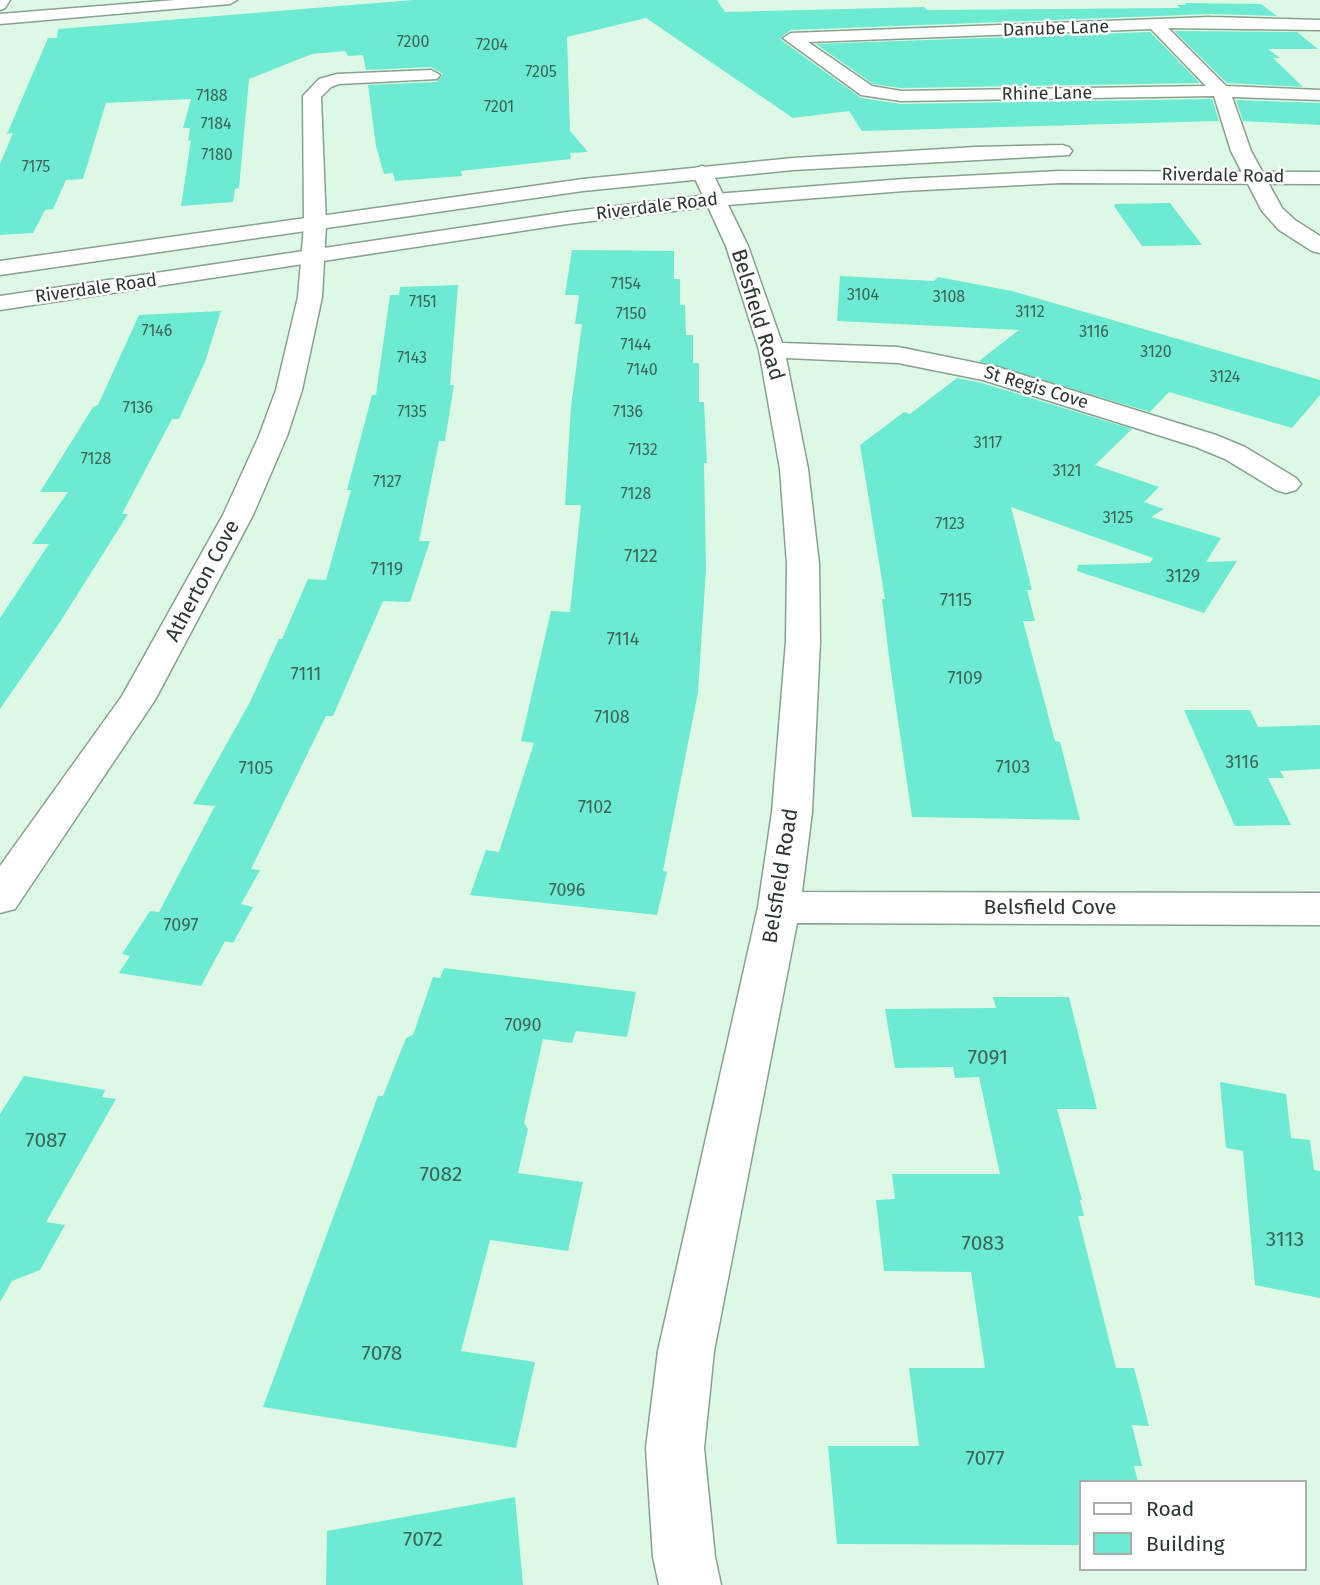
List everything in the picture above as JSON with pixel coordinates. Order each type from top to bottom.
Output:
[{"type":"street","points":[[0,5],[3,0]]},
{"type":"street","points":[[0,19],[230,0]]},
{"type":"street","name":"Danube Lane","points":[[791,38],[1210,22],[1320,24]]},
{"type":"street","points":[[1156,25],[1221,91],[1241,151],[1273,211],[1287,225],[1320,246]]},
{"type":"street","name":"Rhine Lane","points":[[791,38],[867,91],[901,96],[1221,91],[1320,95]]},
{"type":"street","name":"Atherton Cove","points":[[0,898],[136,700],[197,595],[238,515],[269,446],[289,390],[310,297],[316,225],[312,96],[316,89],[337,79],[431,75]]},
{"type":"street","name":"Riverdale Road","points":[[0,303],[567,218],[708,186],[887,158],[1077,151]]},
{"type":"street","name":"Riverdale Road","points":[[1213,151],[1267,151]]},
{"type":"street","name":"Riverdale Road","points":[[0,268],[583,185],[708,186],[1143,176],[1320,178]]},
{"type":"street","name":"Belsfield Road","points":[[690,1585],[684,1557],[676,1448],[686,1351],[779,907],[800,726],[803,564],[794,469],[772,350],[737,246],[708,186]]},
{"type":"street","name":"St Regis Cove","points":[[772,350],[898,355],[970,368],[1206,441],[1235,453],[1286,484]]},
{"type":"street","name":"Belsfield Cove","points":[[779,907],[1320,909]]},
{"type":"building","points":[[413,0],[717,0],[725,12],[924,7],[927,10],[1180,8],[1177,5],[1187,5],[1185,3],[1261,4],[1277,16],[1210,14],[791,30],[782,36],[781,40],[861,98],[901,104],[1212,99],[1219,121],[862,131],[849,111],[793,118],[646,18],[567,37],[570,131],[588,152],[570,153],[571,159],[461,171],[462,176],[395,181],[393,173],[384,174],[376,146],[368,85],[437,82],[443,74],[431,67],[366,70],[363,55],[348,56],[345,51],[312,54],[249,79],[239,188],[235,189],[233,202],[181,206],[191,140],[188,141],[190,128],[183,128],[191,99],[106,103],[83,179],[66,180],[53,209],[45,210],[33,233],[0,235],[0,164],[13,133],[7,134],[48,38],[57,38],[58,29]]},
{"type":"building","points":[[1174,31],[1297,32],[1318,49],[1268,49],[1280,58],[1273,58],[1303,87],[1227,83]]},
{"type":"building","points":[[1150,32],[1200,83],[901,88],[873,84],[816,44]]},
{"type":"building","points":[[1236,100],[1320,103],[1320,125],[1243,121]]},
{"type":"building","points":[[1170,203],[1202,245],[1142,246],[1114,206],[1115,204]]},
{"type":"building","points":[[572,250],[674,251],[674,279],[680,279],[680,305],[685,305],[686,335],[693,335],[693,363],[699,363],[699,402],[704,402],[707,463],[704,463],[706,569],[698,692],[657,915],[470,895],[486,850],[499,852],[534,743],[521,741],[551,611],[570,612],[581,505],[565,505],[571,407],[582,324],[575,324],[579,295],[565,295]]},
{"type":"building","points":[[840,276],[934,281],[938,277],[1012,291],[1320,380],[1320,395],[1292,428],[1169,392],[1150,412],[979,361],[1019,330],[837,321]]},
{"type":"building","points":[[458,285],[450,385],[454,385],[445,441],[439,441],[419,541],[430,541],[410,602],[383,601],[333,716],[326,716],[251,869],[260,870],[241,904],[253,907],[233,943],[225,941],[201,986],[119,973],[130,956],[122,954],[150,911],[159,912],[215,806],[193,804],[250,702],[308,579],[326,580],[351,490],[347,490],[372,395],[376,395],[390,295],[399,295],[400,287]]},
{"type":"building","points":[[221,311],[205,362],[179,419],[172,419],[122,514],[128,514],[60,622],[0,709],[0,618],[49,544],[32,544],[68,492],[40,492],[93,407],[98,405],[139,315]]},
{"type":"building","points":[[957,378],[982,383],[1132,429],[1095,465],[1159,487],[1144,502],[1164,509],[1151,517],[1221,538],[1206,562],[1237,561],[1204,613],[1077,571],[1078,565],[1150,563],[1153,558],[1011,507],[1032,590],[1027,590],[1035,621],[1023,621],[1055,741],[1060,742],[1080,820],[912,817],[890,665],[882,599],[885,599],[860,445],[904,412],[910,414]]},
{"type":"building","points":[[1184,710],[1250,710],[1258,727],[1320,725],[1320,769],[1280,771],[1284,778],[1268,778],[1291,825],[1235,826]]},
{"type":"building","points":[[444,968],[636,992],[627,1037],[576,1031],[572,1043],[543,1039],[524,1123],[528,1129],[518,1173],[583,1182],[568,1251],[490,1240],[461,1351],[535,1362],[516,1448],[263,1407],[378,1096],[383,1096],[406,1038],[413,1035],[433,977],[440,978]]},
{"type":"building","points":[[993,997],[1069,997],[1097,1109],[1057,1109],[1082,1200],[1084,1216],[1078,1216],[1116,1368],[1134,1368],[1149,1426],[1132,1425],[1142,1466],[1134,1466],[1138,1480],[1078,1480],[1078,1545],[837,1544],[828,1446],[919,1446],[909,1368],[985,1368],[971,1272],[884,1271],[876,1200],[895,1199],[892,1174],[1000,1174],[979,1077],[955,1078],[953,1067],[895,1068],[885,1009],[996,1008]]},
{"type":"building","points":[[24,1076],[105,1090],[102,1097],[116,1099],[46,1222],[65,1225],[40,1270],[12,1281],[0,1302],[0,1114]]},
{"type":"building","points":[[1220,1082],[1286,1094],[1291,1138],[1310,1140],[1314,1170],[1320,1171],[1320,1298],[1255,1285],[1243,1151],[1226,1148]]},
{"type":"building","points":[[515,1497],[523,1585],[326,1585],[327,1531]]}]
